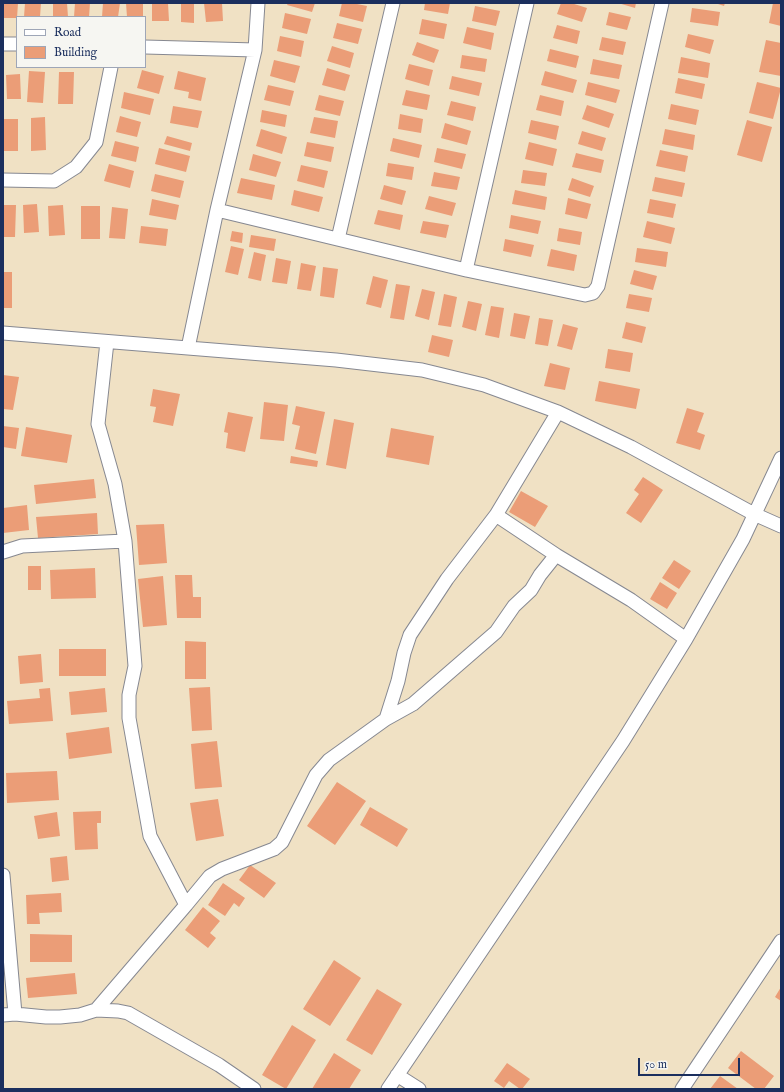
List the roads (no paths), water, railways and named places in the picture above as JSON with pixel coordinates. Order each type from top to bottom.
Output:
[{"type":"street","points":[[188,348],[217,210],[255,50],[258,3]]},
{"type":"street","points":[[338,239],[393,3]]},
{"type":"street","points":[[466,270],[527,3]]},
{"type":"street","points":[[217,210],[466,270],[585,295],[593,293],[598,286],[662,3]]},
{"type":"street","points":[[3,44],[16,44]]},
{"type":"street","points":[[146,47],[255,50]]},
{"type":"street","points":[[3,180],[54,181],[76,166],[96,142],[111,68]]},
{"type":"street","points":[[3,333],[336,360],[422,370],[484,385],[558,412],[630,447],[754,514],[781,526]]},
{"type":"street","points":[[107,342],[98,424],[115,484],[125,540],[135,666],[129,695],[129,718],[150,836],[186,905]]},
{"type":"street","points":[[386,719],[410,635],[447,579],[496,515],[558,412]]},
{"type":"street","points":[[388,1089],[623,742],[686,639],[743,539],[781,458]]},
{"type":"street","points":[[496,515],[556,555],[630,600],[686,639]]},
{"type":"street","points":[[3,552],[22,546],[125,540]]},
{"type":"street","points":[[96,1010],[210,876],[222,869],[274,849],[282,842],[316,776],[329,760],[386,719],[418,700],[496,632],[514,606],[530,590],[556,555]]},
{"type":"street","points":[[3,876],[9,1014],[53,1017],[80,1015],[96,1010],[128,1013],[218,1065],[254,1089]]},
{"type":"street","points":[[682,1089],[781,941]]},
{"type":"street","points":[[397,1075],[419,1089]]}]
